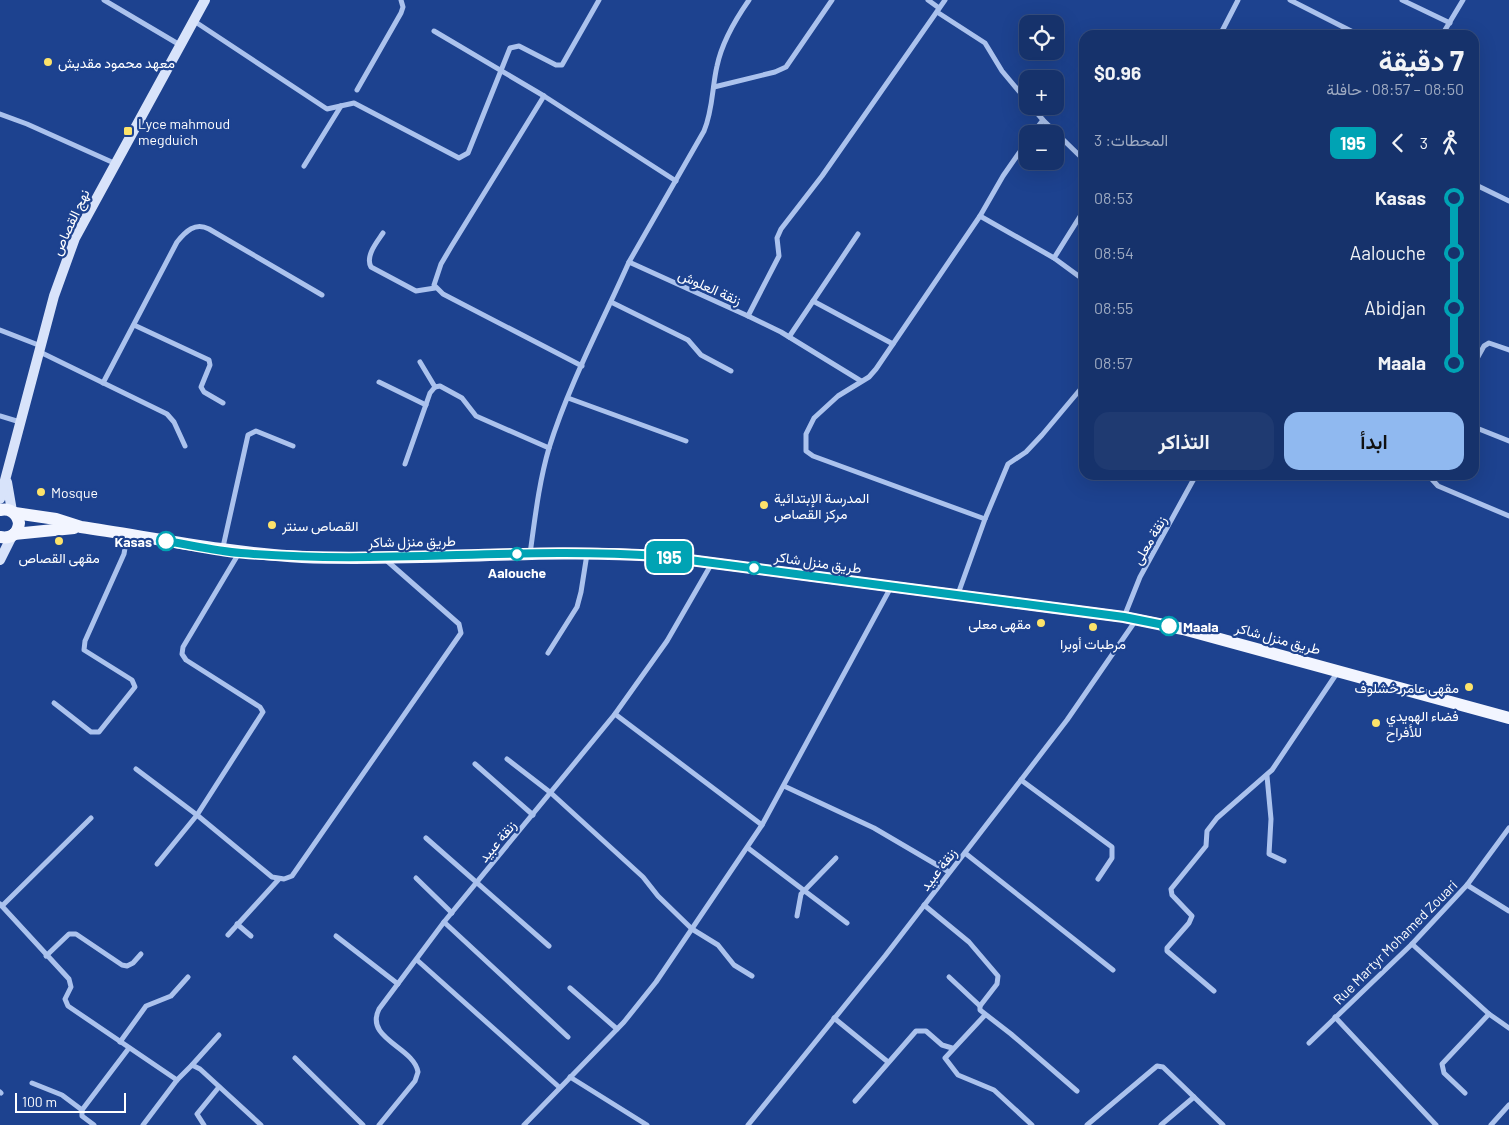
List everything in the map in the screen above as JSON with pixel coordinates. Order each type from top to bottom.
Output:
[{"type":"main road","name":"طريق منزل شاكر","points":[[7,511],[56,519],[81,527],[239,553],[304,557],[587,553],[651,556],[1130,618],[1183,629],[1509,718]]},
{"type":"main road","points":[[7,511],[19,523],[9,536]]},
{"type":"main road","name":"طريق منزل شاكر","points":[[9,536],[81,527]]},
{"type":"street","points":[[104,0],[180,46]]},
{"type":"street","name":"نهج القصاص","points":[[7,511],[0,499],[54,296],[75,238],[205,0]]},
{"type":"street","points":[[357,90],[401,13],[401,0]]},
{"type":"street","points":[[194,20],[327,109],[350,103],[358,104],[453,156],[462,158],[468,153],[510,48],[515,45],[556,65],[562,65],[599,0]]},
{"type":"street","points":[[530,554],[540,487],[550,448],[568,398],[629,262],[706,125],[719,58],[727,36],[749,0]]},
{"type":"street","points":[[714,87],[775,72],[786,67],[832,0]]},
{"type":"street","points":[[928,0],[938,10],[985,43],[1002,71],[1019,91]]},
{"type":"street","name":"زنقة العلوش","points":[[629,262],[748,316],[779,256],[777,238],[781,229],[822,176],[945,0]]},
{"type":"street","points":[[1223,30],[1238,0]]},
{"type":"street","points":[[1290,0],[1349,30]]},
{"type":"street","points":[[1402,0],[1450,23]]},
{"type":"street","points":[[1445,30],[1463,0]]},
{"type":"street","points":[[434,31],[544,96],[676,181]]},
{"type":"street","points":[[435,288],[434,281],[441,264],[544,96]]},
{"type":"street","points":[[304,166],[341,105]]},
{"type":"street","points":[[0,114],[27,124],[114,164]]},
{"type":"street","points":[[1039,115],[1079,155]]},
{"type":"street","points":[[1039,125],[1043,120]]},
{"type":"street","points":[[985,519],[813,456],[806,450],[806,434],[814,418],[838,396],[876,370],[980,216],[1019,153]]},
{"type":"street","points":[[1479,186],[1509,201]]},
{"type":"street","points":[[980,216],[1054,258],[1079,276]]},
{"type":"street","points":[[1054,258],[1079,218]]},
{"type":"street","points":[[103,383],[177,242],[184,233],[196,226],[209,229],[322,295]]},
{"type":"street","points":[[383,233],[370,255],[369,263],[371,267],[416,291],[435,288],[582,366]]},
{"type":"street","points":[[789,337],[858,234]]},
{"type":"street","points":[[813,301],[893,344]]},
{"type":"street","points":[[611,302],[688,340],[701,355],[731,371]]},
{"type":"street","points":[[748,316],[789,337],[861,381]]},
{"type":"street","points":[[134,325],[209,360],[210,365],[201,384],[202,390],[222,402]]},
{"type":"street","points":[[0,330],[41,349],[103,383],[170,416],[185,446]]},
{"type":"street","points":[[1479,355],[1484,346],[1489,343],[1509,350]]},
{"type":"street","points":[[420,362],[435,387]]},
{"type":"street","points":[[379,382],[426,405]]},
{"type":"street","points":[[405,464],[430,392],[435,387],[440,386],[462,398],[476,416],[550,448]]},
{"type":"street","points":[[957,596],[985,519],[1008,464],[1026,452],[1042,436],[1079,392]]},
{"type":"street","points":[[568,398],[686,441]]},
{"type":"street","points":[[0,416],[21,422]]},
{"type":"street","points":[[1479,429],[1509,441]]},
{"type":"street","points":[[223,550],[248,435],[256,431],[293,446]]},
{"type":"street","name":"نهج القصاص","points":[[7,474],[7,511]]},
{"type":"street","name":"زنقة معلى","points":[[1130,618],[1140,577],[1193,480]]},
{"type":"street","points":[[1433,480],[1438,486],[1509,516]]},
{"type":"street","points":[[54,703],[91,732],[99,732],[135,687],[132,680],[84,650],[84,641],[124,554],[128,534]]},
{"type":"street","points":[[0,560],[9,536]]},
{"type":"street","points":[[157,864],[197,815],[263,712],[260,707],[186,660],[182,654],[183,647],[239,553]]},
{"type":"street","points":[[548,653],[576,607],[587,553]]},
{"type":"street","points":[[136,769],[197,815],[268,873],[278,879],[287,878],[294,873],[461,633],[460,624],[382,556]]},
{"type":"street","name":"زنقة عبيد","points":[[379,1125],[418,1076],[415,1063],[380,1031],[374,1022],[379,1009],[444,922],[615,714],[667,641],[712,563]]},
{"type":"street","points":[[524,1125],[617,1029],[649,993],[748,848],[784,786],[891,587]]},
{"type":"street","name":"زنقة عبيد","points":[[748,1125],[924,905],[1067,720],[1130,618]]},
{"type":"street","points":[[1214,991],[1167,951],[1169,945],[1189,923],[1192,916],[1172,895],[1171,889],[1206,846],[1207,831],[1217,818],[1267,776],[1338,670]]},
{"type":"street","points":[[615,714],[762,825]]},
{"type":"street","points":[[508,759],[551,793],[643,877],[658,896],[692,929],[720,947],[734,965],[752,976]]},
{"type":"street","points":[[475,764],[533,815]]},
{"type":"street","points":[[1267,776],[1271,819],[1267,848],[1271,856],[1284,861]]},
{"type":"street","points":[[1021,780],[1112,847],[1112,858],[1098,879]]},
{"type":"street","points":[[784,786],[874,828],[949,872]]},
{"type":"street","points":[[92,818],[1,905],[70,982],[71,987],[65,999],[68,1006],[177,1080]]},
{"type":"street","name":"Rue Martyr Mohamed Zouari","points":[[1309,1043],[1412,944],[1467,885],[1509,828]]},
{"type":"street","points":[[426,838],[549,946]]},
{"type":"street","points":[[748,848],[847,923]]},
{"type":"street","points":[[964,853],[1113,970]]},
{"type":"street","points":[[797,916],[800,896],[804,890],[836,858]]},
{"type":"street","points":[[416,878],[452,913]]},
{"type":"street","points":[[228,935],[278,879]]},
{"type":"street","points":[[1467,885],[1509,911]]},
{"type":"street","points":[[924,905],[969,942],[998,976],[997,984],[980,1006]]},
{"type":"street","points":[[444,922],[568,1037]]},
{"type":"street","points":[[237,924],[251,936]]},
{"type":"street","points":[[46,956],[69,934],[76,934],[122,965],[127,966],[133,963],[141,954]]},
{"type":"street","points":[[336,936],[398,984]]},
{"type":"street","points":[[1412,944],[1489,1014],[1509,1028]]},
{"type":"street","points":[[417,960],[560,1087]]},
{"type":"street","points":[[120,1042],[146,1006],[171,996],[188,977]]},
{"type":"street","points":[[949,977],[980,1006],[980,1010],[985,1015],[1011,1034],[1077,1091]]},
{"type":"street","points":[[570,988],[617,1029]]},
{"type":"street","points":[[1465,1093],[1444,1073],[1442,1064],[1489,1014]]},
{"type":"street","points":[[985,1015],[952,1048],[945,1058],[958,1075],[994,1090],[1032,1125]]},
{"type":"street","points":[[834,1018],[888,1062]]},
{"type":"street","points":[[1335,1018],[1436,1125]]},
{"type":"street","points":[[856,1101],[916,1031],[926,1030],[942,1045],[952,1048]]},
{"type":"street","points":[[144,1125],[177,1080],[219,1035]]},
{"type":"street","points":[[94,1125],[82,1116],[82,1110],[129,1048]]},
{"type":"street","points":[[295,1058],[363,1125]]},
{"type":"street","points":[[192,1065],[200,1069],[261,1125]]},
{"type":"street","points":[[1087,1125],[1157,1066],[1163,1067],[1223,1125]]},
{"type":"street","points":[[570,1077],[647,1125]]},
{"type":"street","points":[[32,1083],[62,1095],[82,1110]]},
{"type":"street","points":[[204,1125],[197,1114],[219,1087]]},
{"type":"street","points":[[1161,1125],[1194,1097]]},
{"type":"street","points":[[1492,1125],[1509,1105]]},
{"type":"street","points":[[251,1125],[254,1119]]},
{"type":"bus line","name":"195","points":[[166,541],[239,553],[304,557],[587,553],[659,556],[1124,617],[1169,626]]},
{"type":"place","name":"معهد محمود مقديش","points":[[48,62]]},
{"type":"place","name":"Lyce mahmoud megduich","points":[[128,131]]},
{"type":"place","name":"Mosque","points":[[41,492]]},
{"type":"place","name":"المدرسة الإبتدائية مركز القصاص","points":[[764,505]]},
{"type":"place","name":"القصاص سنتر","points":[[272,525]]},
{"type":"place","name":"مقهى القصاص","points":[[59,541]]},
{"type":"place","name":"Kasas","points":[[166,541]]},
{"type":"place","name":"Aalouche","points":[[517,554]]},
{"type":"place","name":"مقهى معلى","points":[[1041,623]]},
{"type":"place","name":"Maala","points":[[1169,626]]},
{"type":"place","name":"مرطبات أوبرا","points":[[1093,627]]},
{"type":"place","name":"مقهى عامر خشلوف","points":[[1469,687]]},
{"type":"place","name":"فضاء الهويدي للأفراح","points":[[1376,723]]}]
